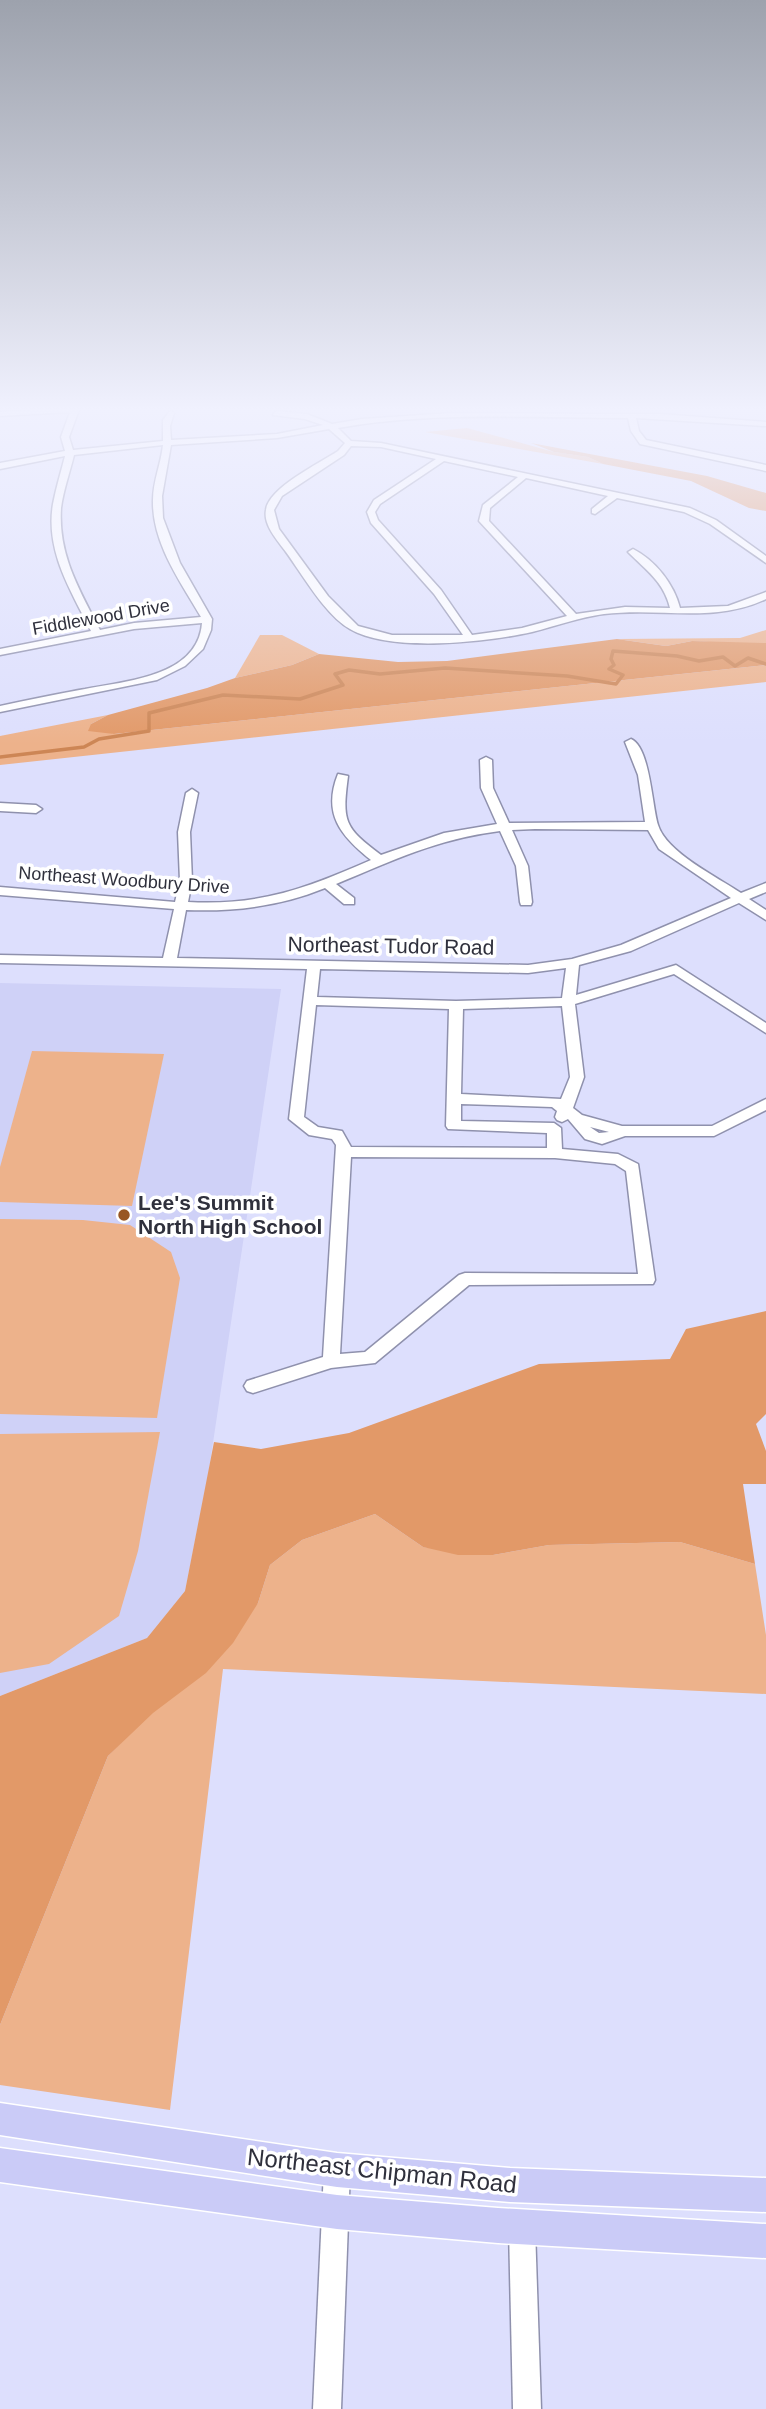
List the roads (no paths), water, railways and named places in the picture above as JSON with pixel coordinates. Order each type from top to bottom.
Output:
[{"type":"main road","name":"Northeast Chipman Road","points":[[0,2119],[337,2170],[510,2185],[766,2195]]},
{"type":"main road","name":"Northeast Chipman Road","points":[[0,2165],[171,2192],[337,2212],[522,2228],[766,2241]]},
{"type":"street","points":[[57,519],[57,544],[68,576],[97,633]]},
{"type":"street","points":[[0,709],[166,674],[195,652],[208,629],[207,619],[176,564],[161,530],[159,519]]},
{"type":"street","points":[[272,519],[274,529],[349,626],[369,634],[402,639],[524,631],[573,617],[618,610],[739,608],[766,595]]},
{"type":"street","points":[[373,519],[438,592],[468,636]]},
{"type":"street","points":[[484,519],[573,617]]},
{"type":"street","points":[[707,519],[766,560]]},
{"type":"street","points":[[632,552],[661,576],[673,594],[676,611]]},
{"type":"street","name":"Fiddlewood Drive","points":[[0,652],[152,623],[207,619]]},
{"type":"street","points":[[631,742],[644,775],[652,826],[668,851],[766,916]]},
{"type":"street","points":[[486,760],[487,788],[522,866],[526,902]]},
{"type":"street","points":[[342,776],[339,821],[351,838],[379,860]]},
{"type":"street","points":[[169,963],[186,881],[184,832],[192,793]]},
{"type":"street","points":[[0,807],[36,809]]},
{"type":"street","name":"Northeast Woodbury Drive","points":[[0,891],[182,904],[254,905],[286,897],[437,839],[505,826],[652,826]]},
{"type":"street","points":[[325,882],[349,901]]},
{"type":"street","name":"Northeast Tudor Road","points":[[0,959],[528,969],[573,963],[626,948],[766,887]]},
{"type":"street","points":[[456,1004],[453,1126],[554,1128],[572,1114],[577,1077],[568,1002],[573,963]]},
{"type":"street","points":[[314,966],[296,1119],[314,1131],[337,1135],[344,1144],[331,1361]]},
{"type":"street","points":[[310,1001],[456,1004],[568,1002],[676,969],[766,1029]]},
{"type":"street","points":[[454,1099],[555,1102],[572,1114],[583,1133],[596,1139],[611,1139],[622,1131],[714,1131],[766,1104]]},
{"type":"street","points":[[554,1128],[555,1153]]},
{"type":"street","points":[[253,1386],[331,1361],[369,1358],[466,1279],[647,1280],[633,1168],[618,1159],[555,1153],[344,1152]]},
{"type":"street","points":[[327,2409],[337,2170]]},
{"type":"street","points":[[522,2228],[527,2409]]},
{"type":"waterway","points":[[0,757],[84,747],[99,739],[149,731],[149,713],[223,695],[300,699],[343,685],[335,674],[349,670],[380,674],[445,668],[567,676],[616,684],[623,675],[609,669],[614,665],[611,659],[613,651],[677,656],[699,661],[723,657],[735,666],[748,658],[766,664]]},
{"type":"place","name":"Lee's Summit North High School","points":[[124,1215]]}]
